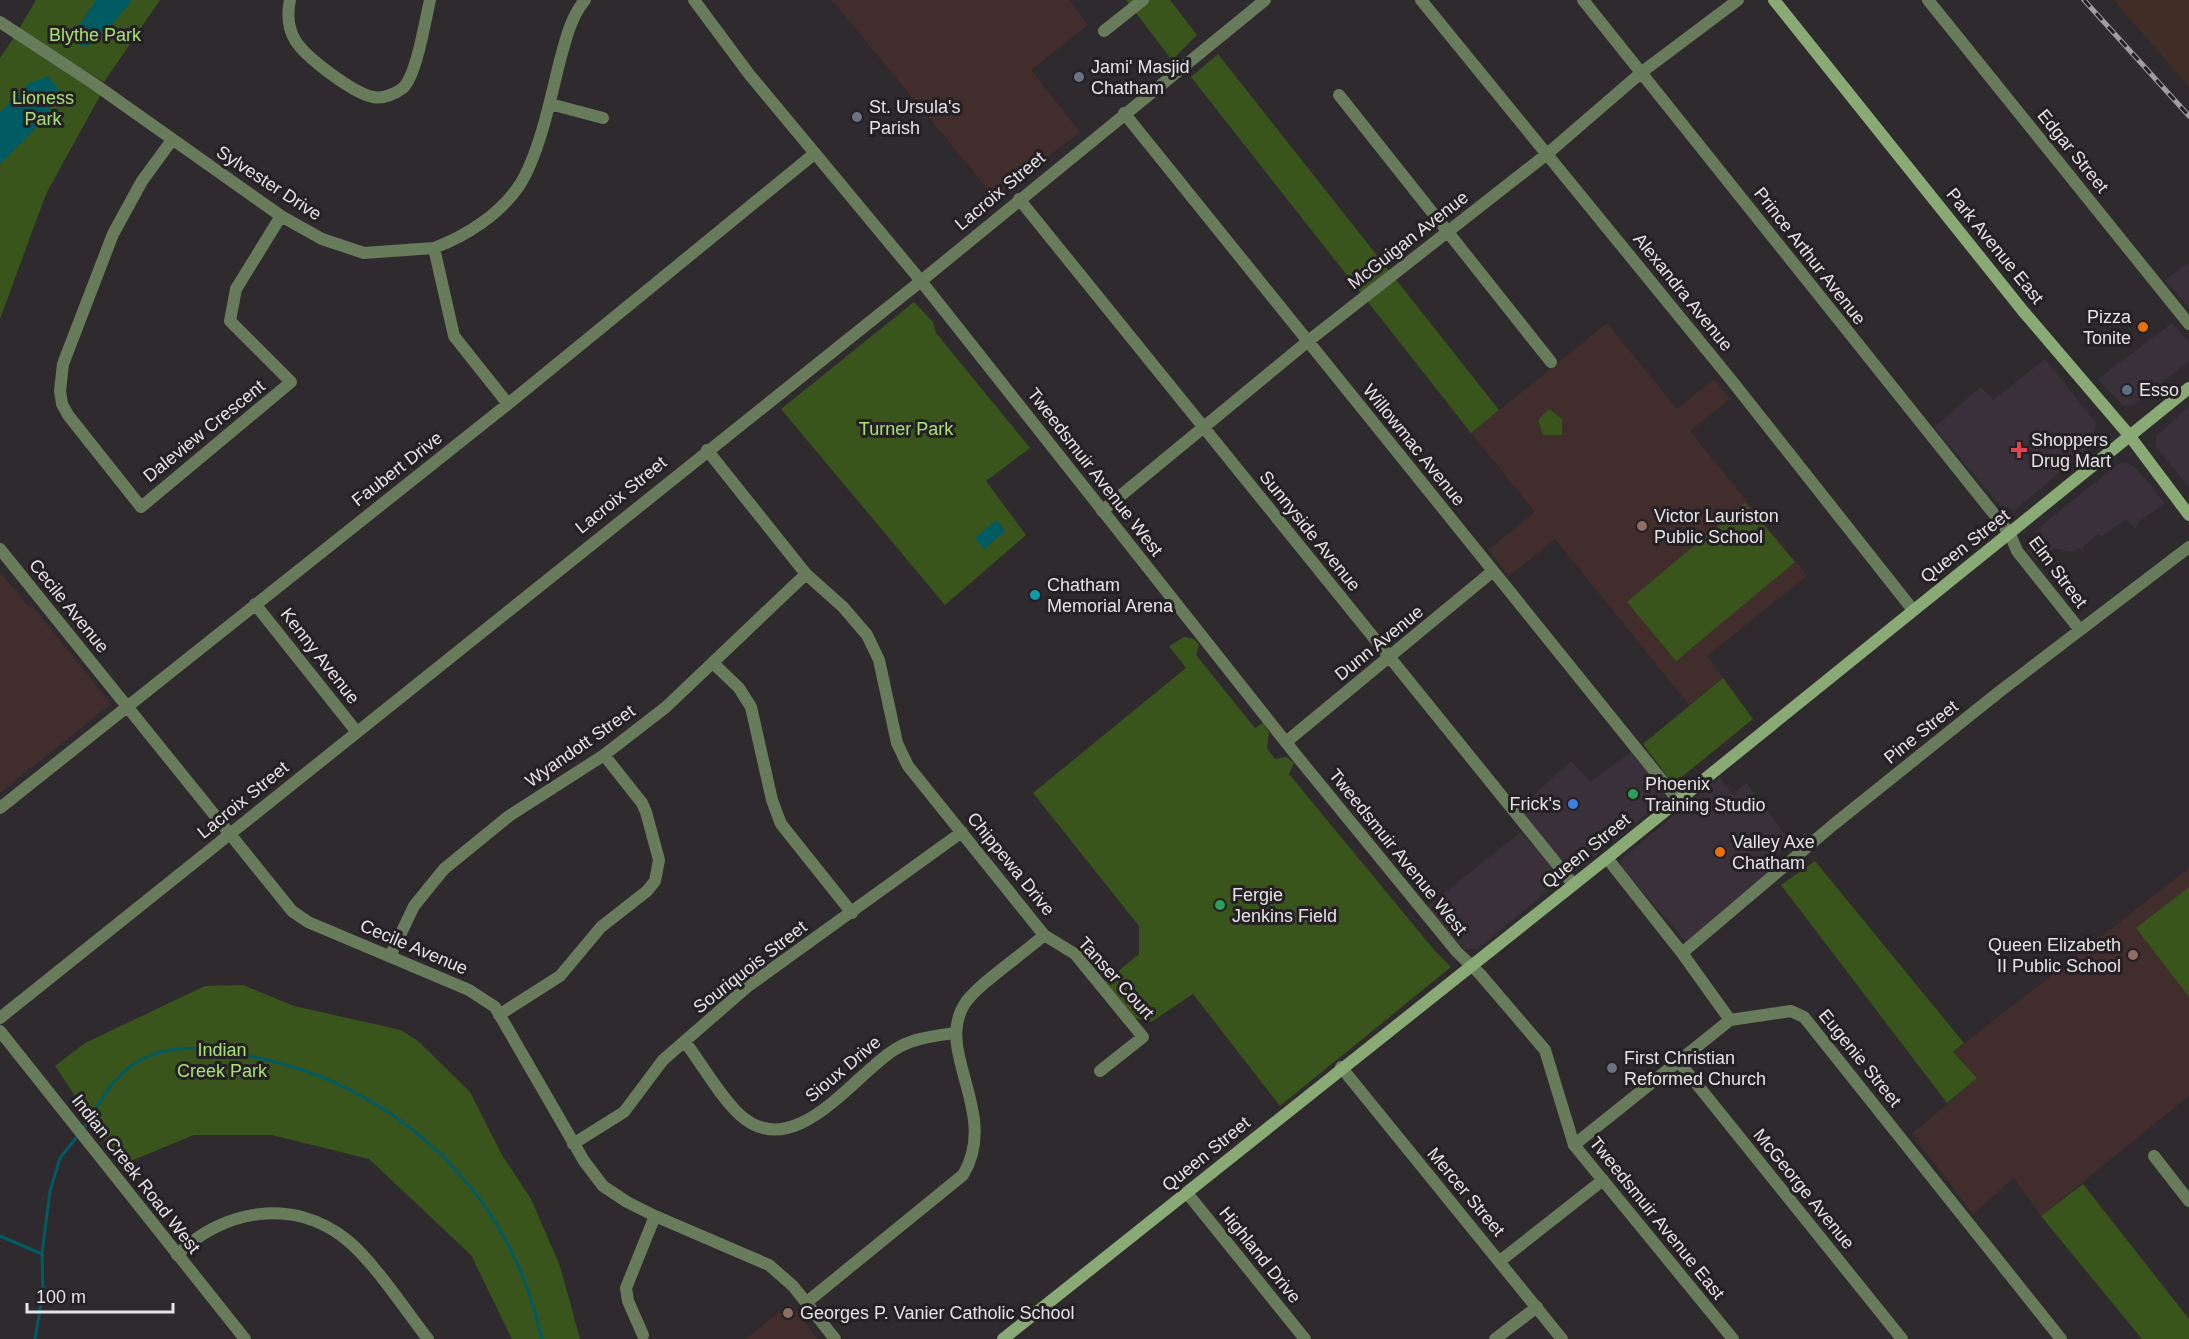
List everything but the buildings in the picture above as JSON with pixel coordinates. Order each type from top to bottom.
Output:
[{"type":"main road","name":"Park Avenue East","points":[[1774,0],[2023,310],[2129,435],[2189,514]]},
{"type":"main road","name":"Queen Street","points":[[1003,1339],[1341,1067],[1607,858],[1677,799],[2010,534],[2189,388]]},
{"type":"street","points":[[290,0],[290,30],[303,51],[363,94],[380,97],[395,93],[410,77],[430,0]]},
{"type":"street","name":"Sylvester Drive","points":[[0,22],[89,80],[281,216],[322,239],[364,253],[434,248],[477,227],[519,186],[550,104],[563,48],[579,7],[585,0]]},
{"type":"street","points":[[1104,31],[1143,0]]},
{"type":"street","name":"Lacroix Street","points":[[0,1018],[921,281],[1265,0]]},
{"type":"street","name":"Alexandra Avenue","points":[[1421,0],[1913,610]]},
{"type":"street","name":"Prince Arthur Avenue","points":[[1583,0],[2010,534]]},
{"type":"street","name":"McGuigan Avenue","points":[[1102,511],[1307,342],[1547,154],[1641,72],[1738,0]]},
{"type":"street","name":"Edgar Street","points":[[1928,0],[2189,324]]},
{"type":"street","name":"Tweedsmuir Avenue West","points":[[699,2],[814,154],[921,281],[1286,742],[1470,965]]},
{"type":"street","points":[[1339,95],[1551,362]]},
{"type":"street","points":[[550,104],[603,118]]},
{"type":"street","name":"Willowmac Avenue","points":[[1124,113],[1677,799]]},
{"type":"street","name":"Daleview Crescent","points":[[172,140],[142,180],[113,234],[60,377],[62,404],[68,415],[141,507],[291,382],[230,321],[236,290],[281,216]]},
{"type":"street","name":"Faubert Drive","points":[[0,808],[508,404],[814,154]]},
{"type":"street","name":"Sunnyside Avenue","points":[[1019,199],[1573,885]]},
{"type":"street","points":[[434,248],[454,336],[508,404]]},
{"type":"street","name":"Chippewa Drive","points":[[707,450],[806,574],[843,607],[867,635],[879,660],[902,755],[1044,935],[971,996],[960,1014],[956,1032]]},
{"type":"street","name":"Elm Street","points":[[2010,534],[2016,550],[2079,630]]},
{"type":"street","name":"Pine Street","points":[[1682,953],[1833,825],[2079,630],[2189,547]]},
{"type":"street","name":"Cecile Avenue","points":[[0,549],[229,834],[300,917],[479,995],[499,1015],[573,1144],[603,1186],[627,1202],[655,1216],[760,1259],[779,1272],[807,1302],[835,1339]]},
{"type":"street","name":"Dunn Avenue","points":[[1286,742],[1493,570]]},
{"type":"street","name":"Wyandott Street","points":[[390,956],[414,906],[444,869],[509,816],[604,755],[666,707],[806,574]]},
{"type":"street","name":"Kenny Avenue","points":[[255,604],[357,731]]},
{"type":"street","points":[[713,663],[739,687],[751,707],[772,800],[781,824],[852,913]]},
{"type":"street","points":[[499,1015],[560,976],[601,927],[647,891],[655,881],[659,860],[646,812],[642,803],[604,755]]},
{"type":"street","name":"Souriquois Street","points":[[573,1144],[624,1112],[663,1060],[747,987],[962,832]]},
{"type":"street","points":[[1574,1145],[1730,1020],[1682,953],[1607,858]]},
{"type":"street","name":"Tanser Court","points":[[1044,935],[1075,954],[1143,1036],[1100,1071]]},
{"type":"street","name":"Tweedsmuir Avenue East","points":[[1470,965],[1545,1050],[1574,1145],[1733,1339]]},
{"type":"street","name":"Eugenie Street","points":[[1730,1020],[1791,1011],[1804,1017],[2061,1339]]},
{"type":"street","name":"Indian Creek Road West","points":[[0,1031],[245,1339]]},
{"type":"street","points":[[807,1302],[957,1181],[968,1166],[975,1149],[976,1126],[956,1032]]},
{"type":"street","name":"Sioux Drive","points":[[685,1042],[740,1115],[759,1126],[775,1129],[802,1124],[816,1116],[881,1058],[897,1048],[913,1040],[956,1032]]},
{"type":"street","name":"McGeorge Avenue","points":[[1678,1062],[1902,1339]]},
{"type":"street","name":"Mercer Street","points":[[1341,1067],[1562,1339]]},
{"type":"street","points":[[2154,1156],[2189,1201]]},
{"type":"street","points":[[1500,1261],[1603,1180]]},
{"type":"street","name":"Highland Drive","points":[[1187,1193],[1305,1339]]},
{"type":"street","points":[[177,1255],[204,1232],[235,1218],[264,1213],[304,1217],[335,1232],[356,1249],[428,1339]]},
{"type":"street","points":[[643,1335],[628,1301],[626,1288],[655,1216]]},
{"type":"street","points":[[1495,1339],[1537,1307]]},
{"type":"shaded area","points":[[832,0],[1069,0],[1088,25],[1031,70],[1080,132],[995,198]]},
{"type":"shaded area","points":[[2114,0],[2189,0],[2189,87]]},
{"type":"shaded area","points":[[2189,263],[2189,308],[2165,280]]},
{"type":"shaded area","name":"Victor Lauriston Public School","points":[[1607,323],[1677,409],[1714,379],[1730,399],[1690,431],[1807,576],[1707,656],[1723,678],[1689,705],[1555,539],[1509,576],[1488,550],[1535,512],[1471,433]]},
{"type":"shaded area","points":[[2172,323],[2189,342],[2189,361],[2135,404],[2123,406],[2098,379]]},
{"type":"shaded area","points":[[2045,359],[2096,423],[2091,446],[2016,509],[2001,507],[1934,427],[1981,387],[1993,400]]},
{"type":"shaded area","points":[[2189,406],[2189,488],[2155,446],[2156,436]]},
{"type":"shaded area","points":[[2127,463],[2135,467],[2165,503],[2140,521],[2135,529],[2127,519],[2102,536],[2098,534],[2084,546],[2083,550],[2078,548],[2072,552],[2054,548],[2036,562],[2027,549],[2027,543],[2043,524],[2118,464]]},
{"type":"shaded area","points":[[0,572],[27,605],[33,607],[111,704],[0,793]]},
{"type":"shaded area","points":[[1634,750],[1665,789],[1665,799],[1576,871],[1568,869],[1519,808],[1571,761],[1590,782]]},
{"type":"shaded area","points":[[1720,777],[1732,794],[1747,783],[1791,843],[1766,863],[1775,873],[1690,941],[1684,940],[1620,865],[1624,857]]},
{"type":"shaded area","points":[[1521,832],[1559,875],[1558,883],[1477,949],[1464,949],[1425,908]]},
{"type":"shaded area","name":"Queen Elizabeth II Public School","points":[[2189,868],[2189,1096],[2041,1216],[2014,1178],[1973,1214],[1912,1134],[1977,1078],[1953,1052]]},
{"type":"shaded area","name":"Georges P. Vanier Catholic School","points":[[790,1303],[818,1339],[746,1339]]},
{"type":"green space","name":"Blythe Park","points":[[36,0],[160,0],[104,82],[19,29]]},
{"type":"green space","points":[[1126,0],[1170,0],[1197,35],[1172,60]]},
{"type":"green space","name":"Lioness Park","points":[[14,37],[101,94],[46,194],[0,319],[0,58]]},
{"type":"green space","points":[[1218,54],[1499,410],[1471,433],[1191,77]]},
{"type":"green space","name":"Turner Park","points":[[914,302],[933,322],[936,333],[1030,448],[986,481],[1026,535],[945,605],[781,409]]},
{"type":"green space","points":[[1549,409],[1562,419],[1562,435],[1543,435],[1538,420]]},
{"type":"green space","points":[[1745,503],[1795,562],[1676,661],[1627,602]]},
{"type":"green space","points":[[1184,637],[1194,639],[1199,645],[1196,655],[1255,728],[1263,723],[1269,732],[1267,748],[1275,759],[1286,757],[1294,763],[1289,774],[1435,951],[1451,967],[1280,1106],[1193,994],[1151,1022],[1135,1018],[1105,982],[1139,954],[1139,926],[1033,793],[1186,668],[1169,646]]},
{"type":"green space","points":[[1723,678],[1753,719],[1673,784],[1643,744]]},
{"type":"green space","points":[[1815,861],[1964,1043],[1953,1052],[1977,1078],[1947,1103],[1781,885]]},
{"type":"green space","points":[[2189,887],[2189,997],[2136,928]]},
{"type":"green space","name":"Indian Creek Park","points":[[243,985],[294,1006],[401,1030],[418,1041],[470,1092],[502,1155],[531,1199],[560,1266],[580,1339],[512,1339],[471,1255],[369,1159],[272,1135],[194,1135],[121,1165],[55,1066],[85,1043],[205,986]]},
{"type":"green space","points":[[2083,1184],[2189,1319],[2189,1339],[2142,1339],[2041,1216]]},
{"type":"water","points":[[96,0],[132,0],[102,35],[83,46],[71,38]]},
{"type":"water","points":[[48,76],[59,90],[56,99],[34,129],[0,164],[0,112],[29,83]]},
{"type":"water","points":[[996,520],[1005,531],[984,549],[975,538]]},
{"type":"waterway","points":[[82,1130],[121,1074],[139,1061],[153,1055],[180,1049],[207,1049],[249,1056],[303,1070],[353,1092],[398,1119],[439,1152],[474,1192],[503,1236],[526,1285],[542,1339]]},
{"type":"waterway","points":[[35,1339],[43,1292],[42,1254],[50,1191],[60,1158],[76,1138]]},
{"type":"waterway","points":[[0,1236],[42,1254]]},
{"type":"railway","points":[[2084,0],[2189,116]]},
{"type":"place","name":"Jami' Masjid Chatham","points":[[1079,77]]},
{"type":"place","name":"St. Ursula's Parish","points":[[857,117]]},
{"type":"place","name":"Pizza Tonite","points":[[2143,327]]},
{"type":"place","name":"Esso","points":[[2127,390]]},
{"type":"place","name":"Shoppers Drug Mart","points":[[2019,450]]},
{"type":"place","name":"Victor Lauriston Public School","points":[[1642,526]]},
{"type":"place","name":"Chatham Memorial Arena","points":[[1035,595]]},
{"type":"place","name":"Phoenix Training Studio","points":[[1633,794]]},
{"type":"place","name":"Frick's","points":[[1573,804]]},
{"type":"place","name":"Valley Axe Chatham","points":[[1720,852]]},
{"type":"place","name":"Fergie Jenkins Field","points":[[1220,905]]},
{"type":"place","name":"Queen Elizabeth II Public School","points":[[2133,955]]},
{"type":"place","name":"First Christian Reformed Church","points":[[1612,1068]]},
{"type":"place","name":"Georges P. Vanier Catholic School","points":[[788,1313]]}]
